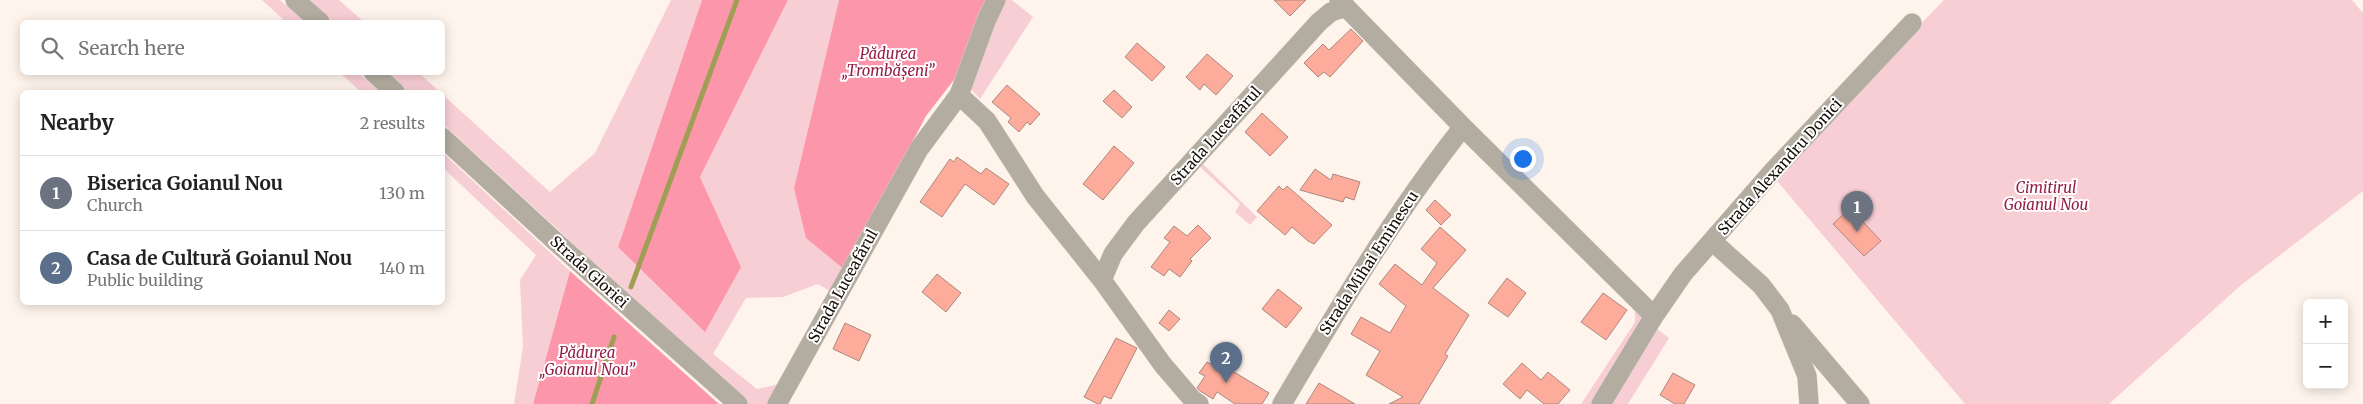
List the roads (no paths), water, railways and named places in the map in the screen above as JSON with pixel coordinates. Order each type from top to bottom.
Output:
[{"type":"street","points":[[296,0],[318,20]]},
{"type":"street","name":"Strada Luceafărul","points":[[776,404],[920,149],[959,94],[986,21],[996,0]]},
{"type":"street","name":"Strada Luceafărul","points":[[1102,280],[1113,254],[1136,223],[1319,22],[1343,3],[1462,127]]},
{"type":"street","name":"Strada Alexandru Donici","points":[[1601,404],[1654,316],[1683,274],[1772,172],[1912,23]]},
{"type":"street","points":[[376,75],[393,90]]},
{"type":"street","points":[[959,94],[987,120],[1035,196],[1102,280],[1163,365],[1193,400],[1199,404]]},
{"type":"street","points":[[1462,127],[1654,316]]},
{"type":"street","name":"Strada Mihai Eminescu","points":[[1282,404],[1384,234],[1462,127]]},
{"type":"street","name":"Strada Gloriei","points":[[445,140],[556,242],[738,404]]},
{"type":"street","points":[[1712,241],[1762,285],[1780,310],[1860,404]]},
{"type":"street","points":[[1780,310],[1807,376],[1809,404]]},
{"type":"waterway","points":[[631,287],[737,0]]},
{"type":"waterway","points":[[592,404],[614,337]]},
{"type":"place","name":"Biserica Goianul Nou","points":[[1857,232]]},
{"type":"place","name":"Casa de Cultură Goianul Nou","points":[[1226,383]]},
{"type":"park label","name":"Pădurea „Trombășeni”","points":[[888,62]]},
{"type":"park label","name":"Cimitirul Goianul Nou","points":[[2046,196]]},
{"type":"park label","name":"Pădurea „Goianul Nou”","points":[[587,362]]}]
